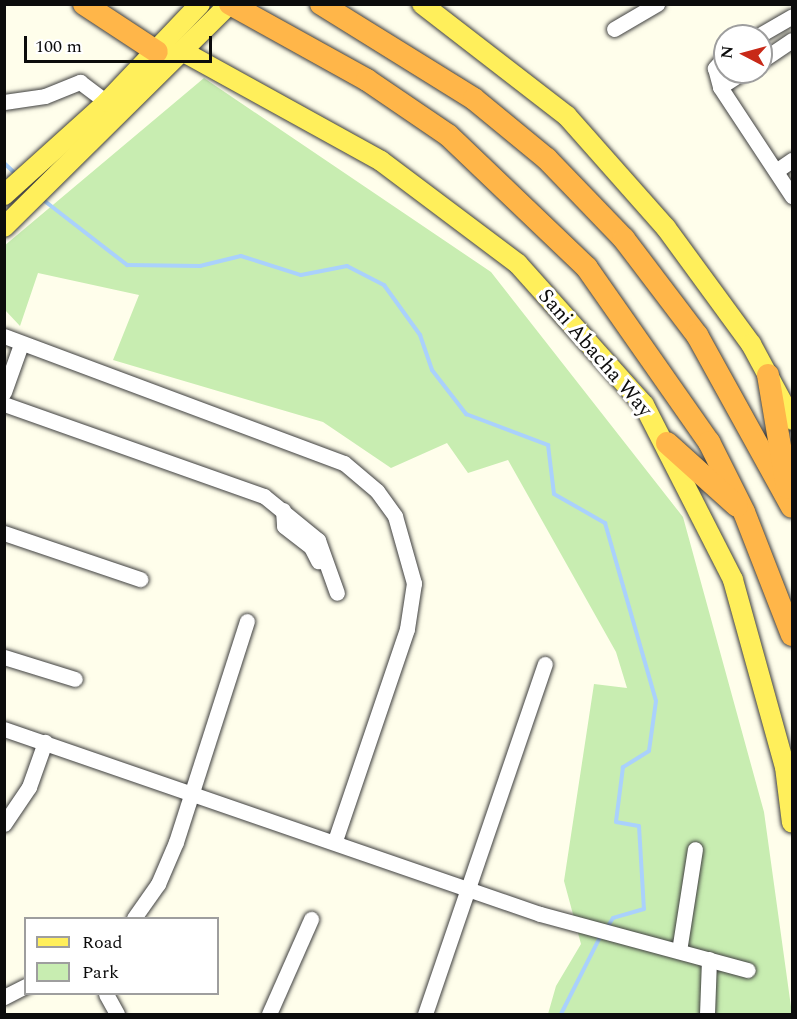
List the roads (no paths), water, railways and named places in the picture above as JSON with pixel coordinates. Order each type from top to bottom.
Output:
[{"type":"highway","points":[[84,4],[158,52]]},
{"type":"highway","name":"Sani Abacha Way","points":[[230,4],[269,25],[448,135],[525,204],[587,268],[659,365],[709,442],[744,512],[792,635]]},
{"type":"highway","points":[[321,4],[474,99],[547,159],[624,239],[697,335],[790,501]]},
{"type":"highway","points":[[768,375],[783,442],[790,501]]},
{"type":"highway","points":[[667,443],[744,512]]},
{"type":"main road","points":[[4,195],[63,144],[158,52],[200,4]]},
{"type":"main road","points":[[4,227],[230,4]]},
{"type":"main road","points":[[422,4],[567,116],[666,228],[768,375],[792,420]]},
{"type":"main road","name":"Sani Abacha Way","points":[[182,51],[381,161],[518,264],[644,405],[667,443],[733,580],[785,767],[792,823]]},
{"type":"street","points":[[614,29],[657,4]]},
{"type":"street","points":[[773,27],[792,16]]},
{"type":"street","points":[[773,53],[792,40]]},
{"type":"street","points":[[4,102],[45,96],[80,82],[106,102]]},
{"type":"street","points":[[719,84],[792,196]]},
{"type":"street","points":[[720,87],[725,84]]},
{"type":"street","points":[[776,171],[792,160]]},
{"type":"street","points":[[4,336],[20,346],[344,463],[377,491],[395,516],[414,583],[407,630],[335,841]]},
{"type":"street","points":[[4,392],[20,346]]},
{"type":"street","points":[[4,404],[264,496],[318,540],[337,593]]},
{"type":"street","points":[[283,510],[284,526],[311,547],[322,569]]},
{"type":"street","points":[[4,533],[140,579]]},
{"type":"street","points":[[135,917],[158,884],[248,621]]},
{"type":"street","points":[[4,657],[75,679]]},
{"type":"street","points":[[425,1014],[545,664]]},
{"type":"street","points":[[4,729],[467,886],[600,929],[748,970]]},
{"type":"street","points":[[4,824],[29,787],[45,742]]},
{"type":"street","points":[[679,951],[695,849]]},
{"type":"street","points":[[269,1014],[311,919]]},
{"type":"street","points":[[707,1014],[709,959]]},
{"type":"street","points":[[4,996],[24,987]]},
{"type":"street","points":[[107,995],[117,1014]]},
{"type":"waterway","points":[[4,163],[17,175]]},
{"type":"waterway","points":[[42,199],[127,265],[200,266],[241,256],[301,275],[347,266],[384,285],[420,335],[432,370],[466,414],[548,445],[554,494],[605,523],[656,701],[649,751],[623,767],[616,822],[639,826],[644,909],[613,918],[606,929]]},
{"type":"waterway","points":[[561,1014],[601,935]]}]
